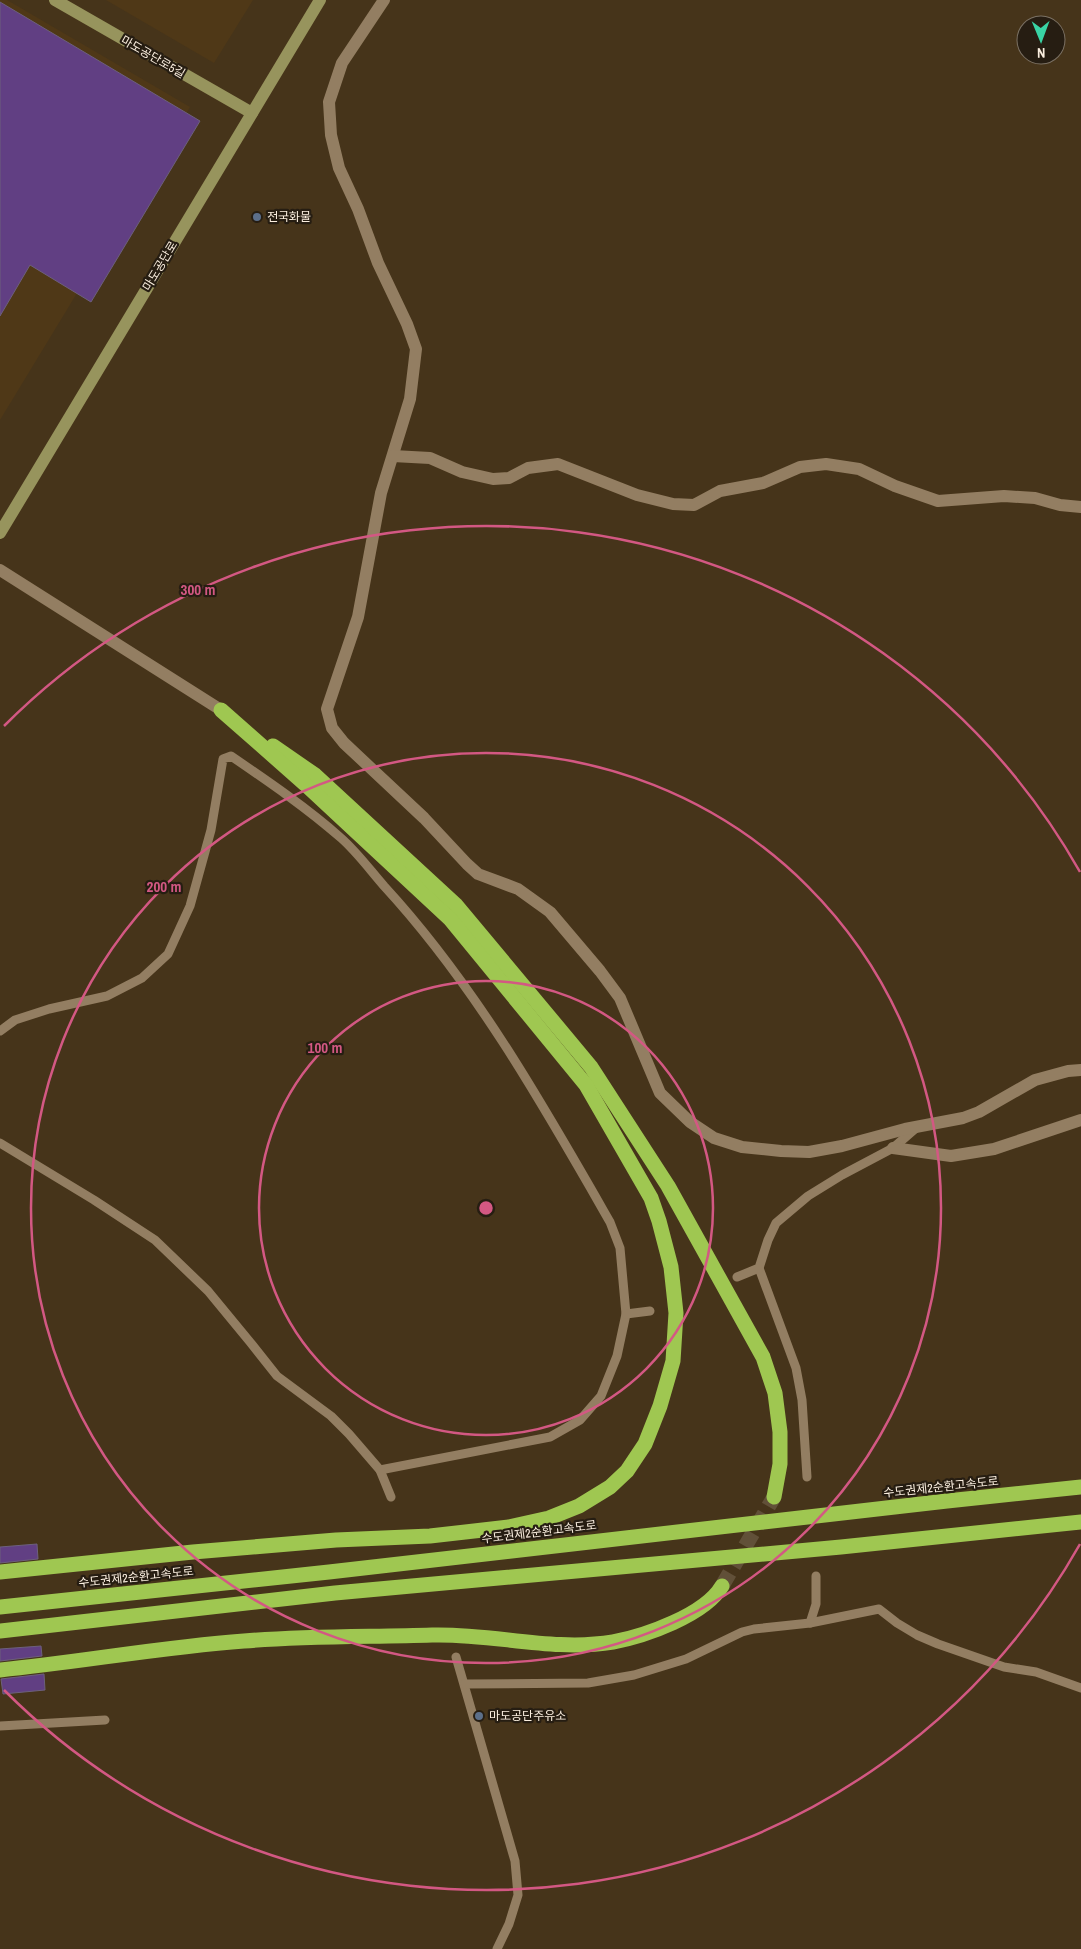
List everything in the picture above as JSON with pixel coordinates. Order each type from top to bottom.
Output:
[{"type":"highway","points":[[221,710],[315,775],[456,905],[591,1068],[668,1186],[763,1357],[775,1393],[780,1432],[780,1464],[774,1497]]},
{"type":"highway","points":[[0,1572],[193,1552],[336,1540],[430,1536],[509,1527],[549,1518],[579,1506],[610,1487],[627,1470],[645,1444],[660,1406],[673,1361],[676,1313],[671,1267],[659,1221],[651,1198],[586,1085],[450,919],[305,784],[221,710]]},
{"type":"highway","name":"수도권제2순환고속도로","points":[[0,1607],[329,1572],[947,1500],[1081,1488]]},
{"type":"highway","points":[[0,1631],[335,1593],[831,1548],[1081,1522]]},
{"type":"highway","points":[[0,1670],[244,1641],[457,1634],[570,1645],[612,1642],[658,1628],[689,1614],[716,1595],[722,1586]]},
{"type":"main road","name":"마도공단로5길","points":[[55,0],[252,113]]},
{"type":"main road","name":"마도공단로","points":[[0,533],[320,0]]},
{"type":"street","points":[[384,0],[342,63],[330,102],[331,135],[339,168],[358,209],[378,263],[408,324],[416,349],[410,399],[381,493],[358,617],[327,709],[332,728],[344,743],[424,818],[478,874],[518,889],[550,912],[600,971],[620,998],[660,1093],[690,1122],[714,1138],[742,1147],[810,1152],[842,1146],[919,1126],[963,1118],[979,1112],[1036,1080],[1068,1070],[1081,1070]]},
{"type":"street","points":[[393,456],[430,458],[462,472],[493,479],[509,478],[528,468],[558,464],[638,495],[673,504],[694,505],[720,491],[763,483],[800,467],[826,464],[859,469],[895,486],[938,501],[1004,496],[1035,498],[1060,505],[1081,506]]},
{"type":"street","points":[[0,570],[221,710]]},
{"type":"street","points":[[893,1148],[950,1156],[994,1149],[1081,1120]]},
{"type":"lane","points":[[0,1031],[15,1020],[49,1008],[107,996],[142,978],[168,954],[190,906],[211,830],[223,759],[231,756],[297,802],[342,839],[419,924],[502,1039],[610,1222],[620,1248],[626,1314],[617,1356],[601,1396],[580,1420],[550,1436],[380,1470]]},
{"type":"lane","points":[[807,1478],[802,1400],[796,1368],[759,1268],[776,1222],[808,1196],[893,1148],[919,1126]]},
{"type":"lane","points":[[0,1143],[94,1200],[155,1240],[208,1291],[277,1376],[331,1416],[380,1470],[391,1497]]},
{"type":"lane","points":[[736,1277],[759,1268]]},
{"type":"lane","points":[[626,1314],[650,1311]]},
{"type":"lane","points":[[810,1623],[816,1604],[816,1576]]},
{"type":"lane","points":[[464,1684],[588,1683],[634,1675],[686,1659],[742,1632],[810,1623],[880,1609],[897,1623],[917,1635],[938,1644],[1004,1667],[1036,1672],[1081,1688]]},
{"type":"lane","points":[[456,1657],[515,1861],[518,1895],[508,1924],[496,1949]]},
{"type":"lane","points":[[0,1726],[106,1720]]},
{"type":"shaded area","points":[[0,0],[7,0],[190,107],[0,420]]},
{"type":"shaded area","points":[[106,0],[253,0],[214,63]]},
{"type":"building","points":[[0,2],[200,121],[91,302],[30,265],[0,316]]},
{"type":"building","points":[[37,1544],[38,1559],[0,1563],[0,1547]]},
{"type":"building","points":[[41,1646],[42,1656],[0,1661],[0,1649]]},
{"type":"building","points":[[44,1674],[45,1690],[3,1694],[1,1679]]},
{"type":"tunnel","points":[[722,1586],[774,1497]]},
{"type":"place","name":"전국화물","points":[[257,217]]},
{"type":"place","name":"마도공단주유소","points":[[479,1716]]}]
